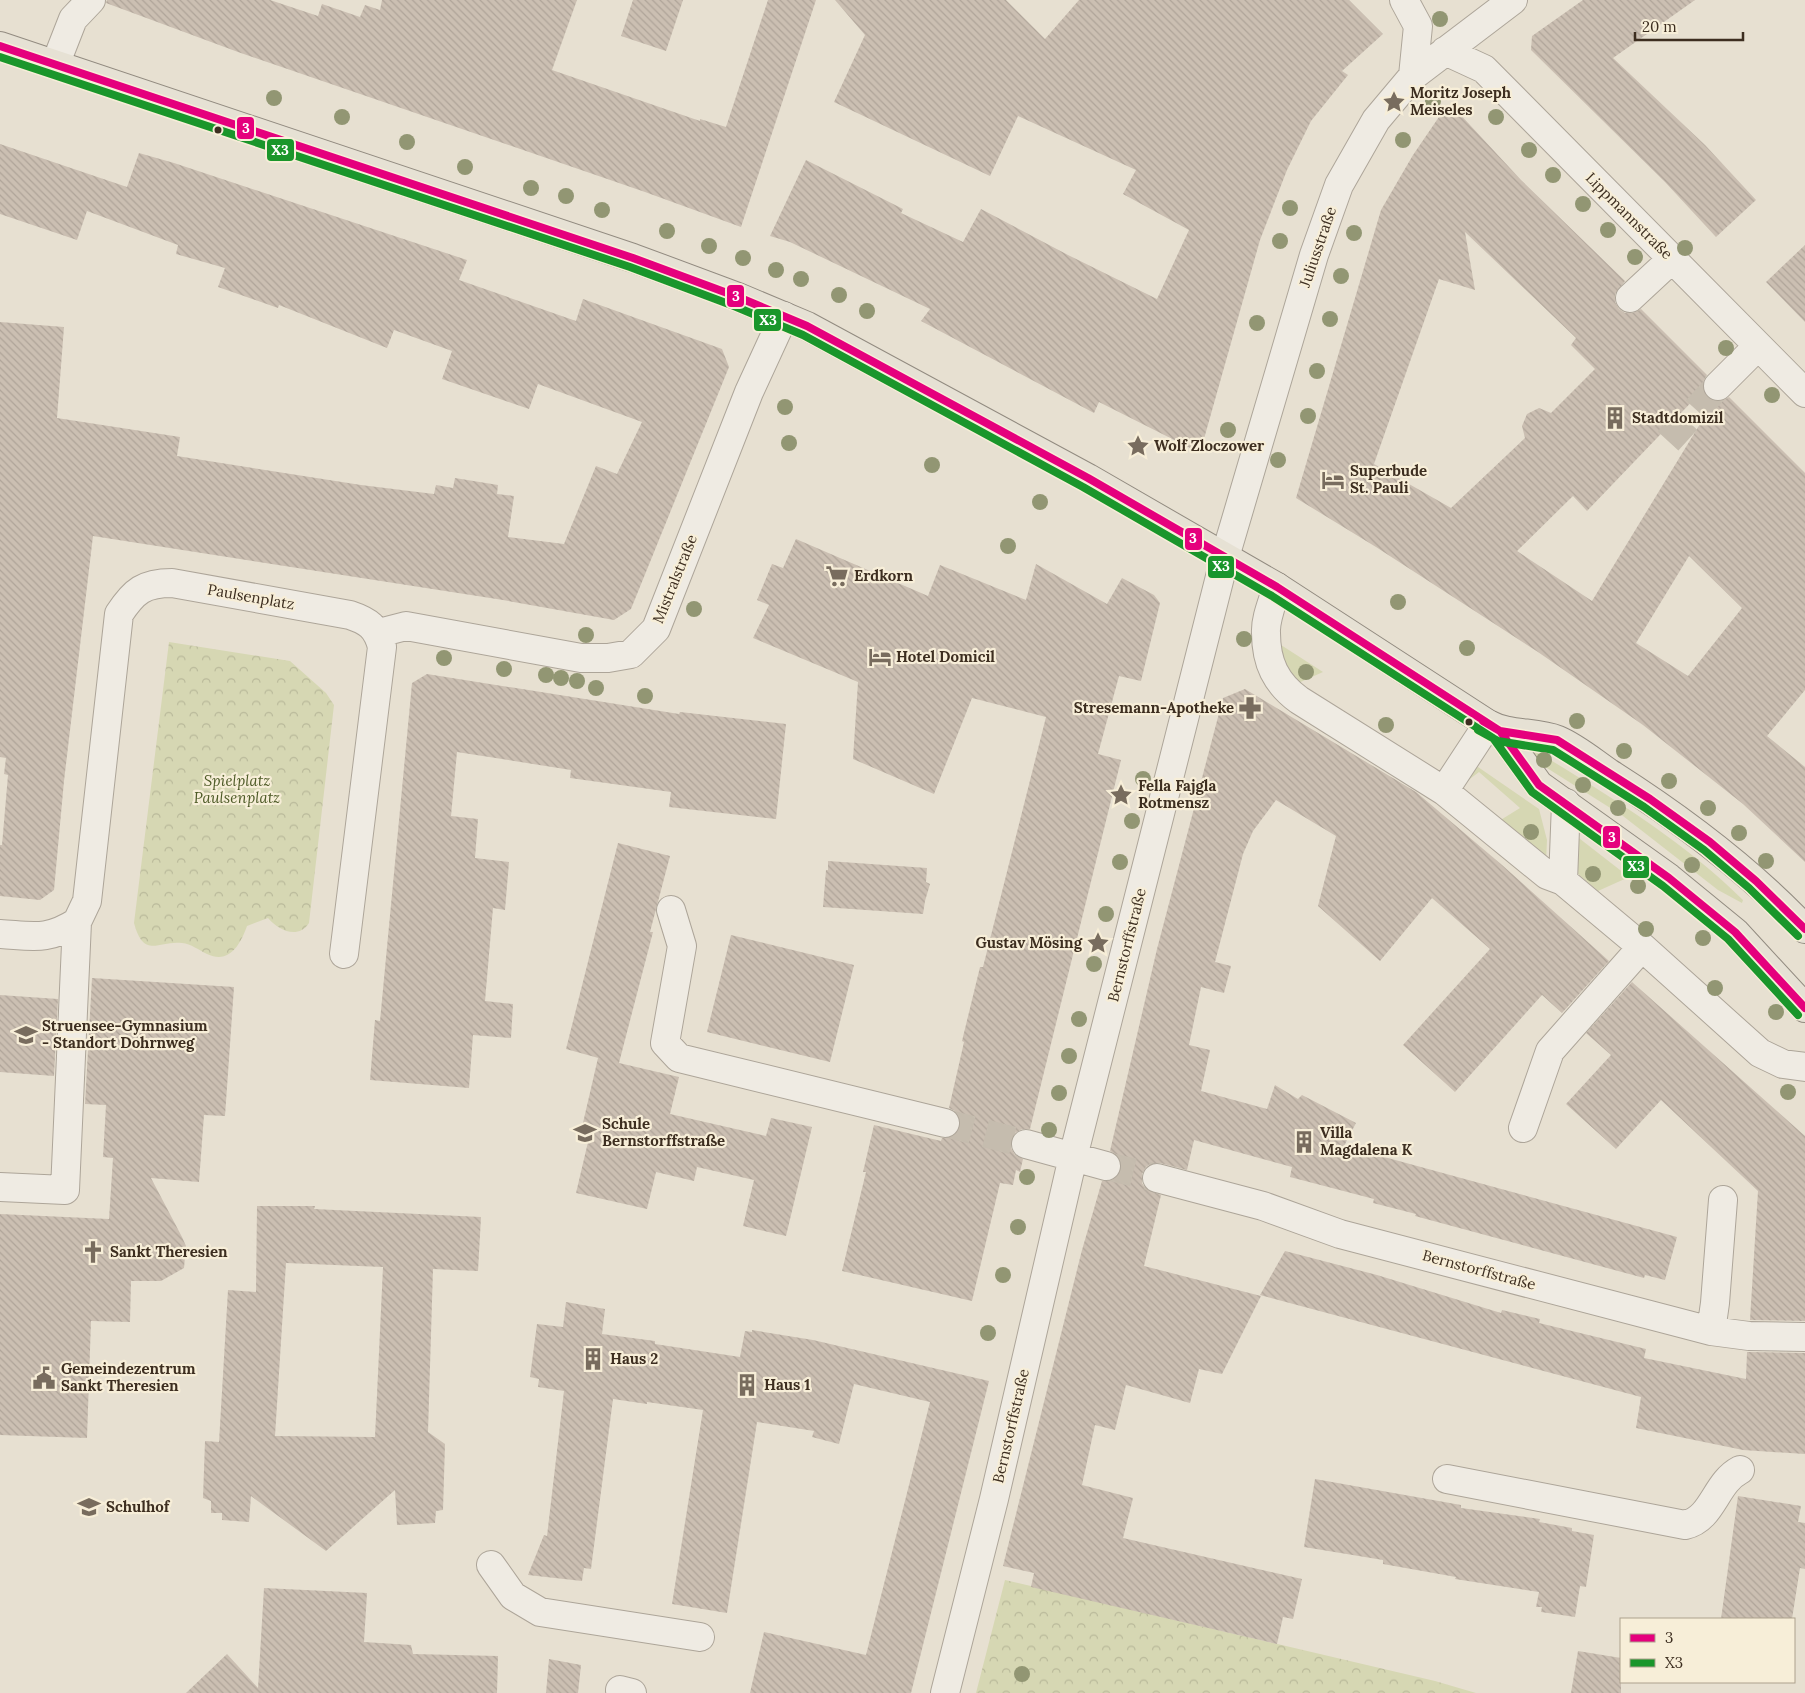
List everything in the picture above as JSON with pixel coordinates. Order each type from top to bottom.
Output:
[{"type":"main road","points":[[0,46],[623,255],[784,316],[987,422],[1277,587],[1494,728],[1539,785],[1668,878],[1735,932],[1805,1008]]},
{"type":"main road","points":[[1494,728],[1557,740],[1650,799],[1710,842],[1756,881],[1805,929]]},
{"type":"street","points":[[55,64],[70,24],[81,8],[91,0]]},
{"type":"street","points":[[1404,0],[1418,26],[1413,76]]},
{"type":"street","name":"Juliusstraße","points":[[1225,557],[1314,255],[1339,185],[1376,120],[1413,76],[1512,0]]},
{"type":"street","name":"Lippmannstraße","points":[[1445,51],[1484,69],[1805,393]]},
{"type":"street","points":[[1630,298],[1672,259]]},
{"type":"street","name":"Mistralstraße","points":[[379,633],[406,626],[580,658],[608,658],[631,654],[656,629],[749,392],[784,316]]},
{"type":"street","points":[[1718,386],[1758,346]]},
{"type":"street","name":"Bernstorffstraße","points":[[946,1693],[998,1481],[1073,1157],[1225,557]]},
{"type":"street","name":"Paulsenplatz","points":[[77,922],[87,901],[119,614],[131,595],[153,583],[172,583],[350,615],[367,621],[379,633]]},
{"type":"street","points":[[1277,587],[1265,632],[1271,665],[1283,688],[1444,791],[1547,875],[1563,881],[1642,947],[1760,1053],[1783,1064],[1805,1067]]},
{"type":"street","points":[[344,954],[382,647],[379,633]]},
{"type":"street","points":[[1444,791],[1494,728]]},
{"type":"street","points":[[1563,881],[1566,803]]},
{"type":"street","points":[[671,910],[682,946],[665,1043],[679,1058],[945,1123]]},
{"type":"street","points":[[0,934],[38,937],[59,934],[77,922]]},
{"type":"street","points":[[0,1187],[64,1190],[77,922]]},
{"type":"street","points":[[1523,1128],[1550,1051],[1642,947]]},
{"type":"street","points":[[1026,1144],[1106,1166]]},
{"type":"street","name":"Bernstorffstraße","points":[[1158,1178],[1262,1206],[1340,1234],[1711,1331],[1749,1336],[1805,1338]]},
{"type":"street","points":[[1711,1331],[1723,1200]]},
{"type":"street","points":[[1447,1478],[1684,1525],[1700,1519],[1723,1483],[1740,1470]]},
{"type":"street","points":[[491,1565],[513,1596],[540,1612],[700,1637]]},
{"type":"green space","name":"Spielplatz Paulsenplatz","points":[[169,642],[290,661],[326,693],[334,705],[309,923],[299,931],[294,932],[282,929],[268,918],[247,926],[238,945],[222,957],[215,957],[182,943],[148,945],[142,941],[134,923]]},
{"type":"green space","points":[[1281,645],[1323,672],[1296,684],[1287,678]]},
{"type":"green space","points":[[1524,744],[1580,778],[1666,835],[1719,878],[1743,900],[1742,903],[1718,890],[1623,816],[1520,751]]},
{"type":"green space","points":[[1478,767],[1539,809],[1547,840],[1546,862],[1499,821],[1520,808],[1479,772],[1462,785],[1463,776]]},
{"type":"green space","points":[[1575,835],[1629,877],[1598,891],[1577,873]]},
{"type":"green space","points":[[1005,1580],[1435,1681],[1476,1693],[976,1693]]},
{"type":"building","points":[[107,0],[270,0],[318,16],[322,4],[360,17],[365,5],[380,10],[382,0],[577,0],[552,70],[700,121],[700,119],[726,127],[768,0],[816,0],[741,227],[645,192],[238,52],[106,3]]},
{"type":"building","points":[[633,0],[683,0],[666,51],[621,36]]},
{"type":"building","points":[[835,0],[1006,0],[1045,39],[1079,0],[1349,0],[1383,34],[1342,71],[1348,75],[1311,121],[1287,170],[1260,240],[1200,453],[1099,402],[1094,413],[921,321],[930,309],[790,242],[770,236],[806,160],[903,209],[901,213],[963,242],[981,209],[1157,299],[1189,230],[1123,194],[1136,170],[1018,116],[990,176],[834,102],[865,35]]},
{"type":"building","points":[[1583,0],[1695,0],[1613,58],[1705,145],[1756,200],[1716,237],[1665,182],[1531,50],[1532,36]]},
{"type":"building","points":[[1443,111],[1457,111],[1521,180],[1625,281],[1615,294],[1615,302],[1619,309],[1625,313],[1633,313],[1641,309],[1707,375],[1703,382],[1703,390],[1587,511],[1573,496],[1517,551],[1592,601],[1714,401],[1722,401],[1729,397],[1805,473],[1805,690],[1767,736],[1805,767],[1805,862],[1743,804],[1643,725],[1538,652],[1376,547],[1296,498],[1381,210],[1413,155]],"holes":[[[1465,232],[1576,338],[1571,345],[1595,369],[1551,413],[1539,408],[1527,414],[1522,426],[1525,438],[1451,508],[1374,464],[1439,279],[1475,290]],[[1689,556],[1742,608],[1688,676],[1636,643]]]},
{"type":"building","points":[[0,144],[127,187],[139,153],[467,260],[459,280],[576,321],[583,299],[722,349],[729,367],[631,609],[614,620],[503,600],[93,536],[64,781],[54,890],[40,900],[0,896],[0,845],[2,845],[8,775],[4,774],[6,758],[0,757],[0,322],[64,327],[57,418],[180,437],[177,456],[361,485],[434,494],[436,485],[453,488],[455,478],[498,485],[497,494],[514,496],[508,537],[564,544],[596,466],[617,474],[642,422],[538,384],[529,409],[442,379],[452,351],[394,330],[387,348],[279,305],[278,308],[218,287],[225,268],[176,254],[178,245],[87,211],[77,240],[0,214]]},
{"type":"building","points":[[1805,245],[1805,322],[1766,282]]},
{"type":"building","points":[[796,539],[928,596],[940,565],[1026,600],[1036,564],[1107,604],[1122,578],[1154,595],[1160,603],[1141,681],[1119,676],[1098,754],[1121,760],[1030,1129],[1022,1129],[1015,1133],[1011,1140],[1011,1148],[1015,1155],[1023,1159],[1020,1172],[1016,1170],[1013,1185],[1000,1183],[972,1301],[842,1271],[866,1172],[863,1172],[874,1125],[941,1141],[942,1138],[949,1138],[956,1134],[960,1127],[960,1118],[955,1111],[949,1108],[964,1042],[962,1041],[980,967],[983,967],[1046,717],[972,698],[934,794],[853,759],[858,682],[753,638],[769,605],[757,600],[772,564],[783,568]]},
{"type":"building","points":[[427,674],[679,714],[680,712],[786,724],[776,819],[669,807],[671,792],[570,778],[571,770],[457,752],[451,816],[478,819],[475,858],[509,862],[505,910],[493,908],[485,1001],[513,1004],[511,1038],[473,1035],[469,1088],[370,1080],[375,1020],[380,1021],[412,683]]},
{"type":"building","points":[[1245,689],[1416,792],[1502,865],[1609,961],[1562,1013],[1542,995],[1455,1092],[1403,1045],[1490,949],[1432,898],[1380,961],[1318,906],[1336,836],[1276,800],[1253,831],[1243,854],[1215,962],[1231,966],[1224,993],[1201,987],[1189,1045],[1210,1050],[1201,1091],[1267,1109],[1275,1085],[1298,1099],[1302,1095],[1356,1123],[1344,1146],[1677,1237],[1665,1280],[1645,1275],[1644,1278],[1415,1216],[1416,1214],[1373,1203],[1374,1199],[1290,1177],[1292,1167],[1194,1140],[1187,1170],[1160,1163],[1152,1163],[1146,1167],[1142,1174],[1142,1183],[1146,1189],[1161,1195],[1144,1266],[1261,1296],[1222,1374],[1199,1369],[1190,1403],[1126,1385],[1115,1430],[1095,1425],[1082,1485],[1133,1498],[1123,1538],[1302,1579],[1293,1619],[1283,1617],[1277,1644],[1031,1587],[1034,1573],[1003,1566],[1082,1250],[1102,1181],[1110,1181],[1117,1177],[1121,1170],[1121,1162],[1117,1155],[1110,1151],[1157,949],[1223,698]]},
{"type":"building","points":[[618,843],[670,856],[650,932],[653,932],[619,1063],[679,1077],[670,1114],[766,1136],[771,1118],[812,1127],[786,1236],[743,1226],[754,1180],[697,1167],[694,1181],[656,1172],[647,1209],[576,1193],[588,1142],[579,1140],[598,1058],[602,1059],[566,1049]]},
{"type":"building","points":[[828,861],[927,868],[926,882],[930,884],[923,914],[823,907]]},
{"type":"building","points":[[731,935],[854,965],[830,1062],[707,1032]]},
{"type":"building","points":[[92,978],[234,987],[225,1116],[204,1115],[199,1182],[151,1178],[186,1246],[184,1268],[161,1281],[131,1281],[130,1322],[91,1321],[87,1438],[0,1435],[0,1214],[109,1219],[113,1158],[103,1157],[106,1105],[85,1104]]},
{"type":"building","points":[[1632,982],[1805,1136],[1805,1321],[1750,1320],[1758,1191],[1661,1100],[1616,1149],[1566,1104],[1611,1055],[1586,1033]]},
{"type":"building","points":[[0,995],[58,999],[54,1076],[0,1072]]},
{"type":"building","points":[[257,1206],[315,1206],[314,1209],[481,1217],[478,1271],[433,1269],[428,1432],[445,1444],[443,1510],[436,1511],[435,1523],[397,1525],[395,1490],[326,1551],[251,1496],[249,1522],[222,1520],[222,1513],[211,1513],[211,1501],[203,1498],[205,1441],[219,1442],[228,1290],[256,1292]],"holes":[[[286,1263],[383,1267],[375,1437],[275,1436]]]},
{"type":"building","points":[[1285,1251],[1377,1275],[1501,1313],[1502,1310],[1540,1319],[1539,1323],[1646,1349],[1644,1358],[1746,1379],[1747,1352],[1805,1353],[1805,1454],[1743,1450],[1636,1428],[1641,1397],[1260,1295]]},
{"type":"building","points":[[566,1302],[605,1309],[602,1334],[655,1341],[655,1344],[740,1357],[745,1331],[752,1332],[752,1330],[813,1340],[989,1381],[911,1693],[750,1693],[764,1632],[866,1655],[930,1402],[854,1384],[839,1444],[812,1437],[814,1431],[757,1422],[727,1613],[672,1604],[703,1410],[613,1399],[591,1569],[584,1568],[582,1581],[528,1575],[544,1535],[547,1536],[564,1391],[538,1387],[539,1379],[530,1377],[537,1324],[563,1327]]},
{"type":"building","points":[[1315,1479],[1461,1505],[1461,1508],[1540,1519],[1539,1522],[1572,1528],[1572,1531],[1594,1535],[1586,1587],[1580,1586],[1575,1617],[1541,1612],[1542,1607],[1536,1607],[1539,1592],[1455,1579],[1456,1577],[1383,1564],[1383,1560],[1304,1547]]},
{"type":"building","points":[[1738,1496],[1801,1506],[1798,1522],[1805,1523],[1805,1569],[1800,1568],[1792,1618],[1721,1618]]},
{"type":"building","points":[[264,1588],[367,1593],[364,1642],[411,1645],[413,1654],[498,1656],[497,1693],[186,1693],[227,1654],[258,1688]]},
{"type":"building","points":[[1578,1651],[1620,1658],[1621,1693],[1571,1693]]},
{"type":"building","points":[[549,1659],[581,1665],[578,1693],[546,1693]]},
{"type":"tunnel","points":[[1668,441],[1718,386]]},
{"type":"tunnel","points":[[945,1123],[1026,1144]]},
{"type":"tunnel","points":[[1106,1166],[1157,1178]]},
{"type":"transit line","name":"3","points":[[0,46],[633,258],[738,297],[807,326],[1088,478],[1277,587],[1500,731],[1539,785],[1669,878],[1735,932],[1805,1008]]},
{"type":"transit line","name":"X3","points":[[0,57],[630,267],[734,306],[803,335],[1083,487],[1272,596],[1493,738],[1532,792],[1663,886],[1728,939],[1798,1015]]},
{"type":"transit line","name":"3","points":[[1483,721],[1500,731],[1557,740],[1650,799],[1710,842],[1756,881],[1805,929]]},
{"type":"transit line","name":"X3","points":[[1478,730],[1498,741],[1553,750],[1644,807],[1704,850],[1749,888],[1798,936]]},
{"type":"place","name":"Moritz Joseph Meiseles","points":[[1394,102]]},
{"type":"place","name":"Stadtdomizil","points":[[1615,418]]},
{"type":"place","name":"Wolf Zloczower","points":[[1138,446]]},
{"type":"place","name":"Superbude St. Pauli","points":[[1333,480]]},
{"type":"place","name":"Erdkorn","points":[[837,576]]},
{"type":"place","name":"Hotel Domicil","points":[[880,657]]},
{"type":"place","name":"Stresemann-Apotheke","points":[[1250,708]]},
{"type":"place","name":"Fella Fajgla Rotmensz","points":[[1121,795]]},
{"type":"place","name":"Gustav Mösing","points":[[1098,943]]},
{"type":"place","name":"Struensee-Gymnasium - Standort Dohrnweg","points":[[26,1035]]},
{"type":"place","name":"Schule Bernstorffstraße","points":[[585,1133]]},
{"type":"place","name":"Villa Magdalena K","points":[[1304,1142]]},
{"type":"place","name":"Sankt Theresien","points":[[93,1252]]},
{"type":"place","name":"Haus 2","points":[[593,1359]]},
{"type":"place","name":"Gemeindezentrum Sankt Theresien","points":[[44,1378]]},
{"type":"place","name":"Haus 1","points":[[747,1385]]},
{"type":"place","name":"Schulhof","points":[[89,1507]]}]
